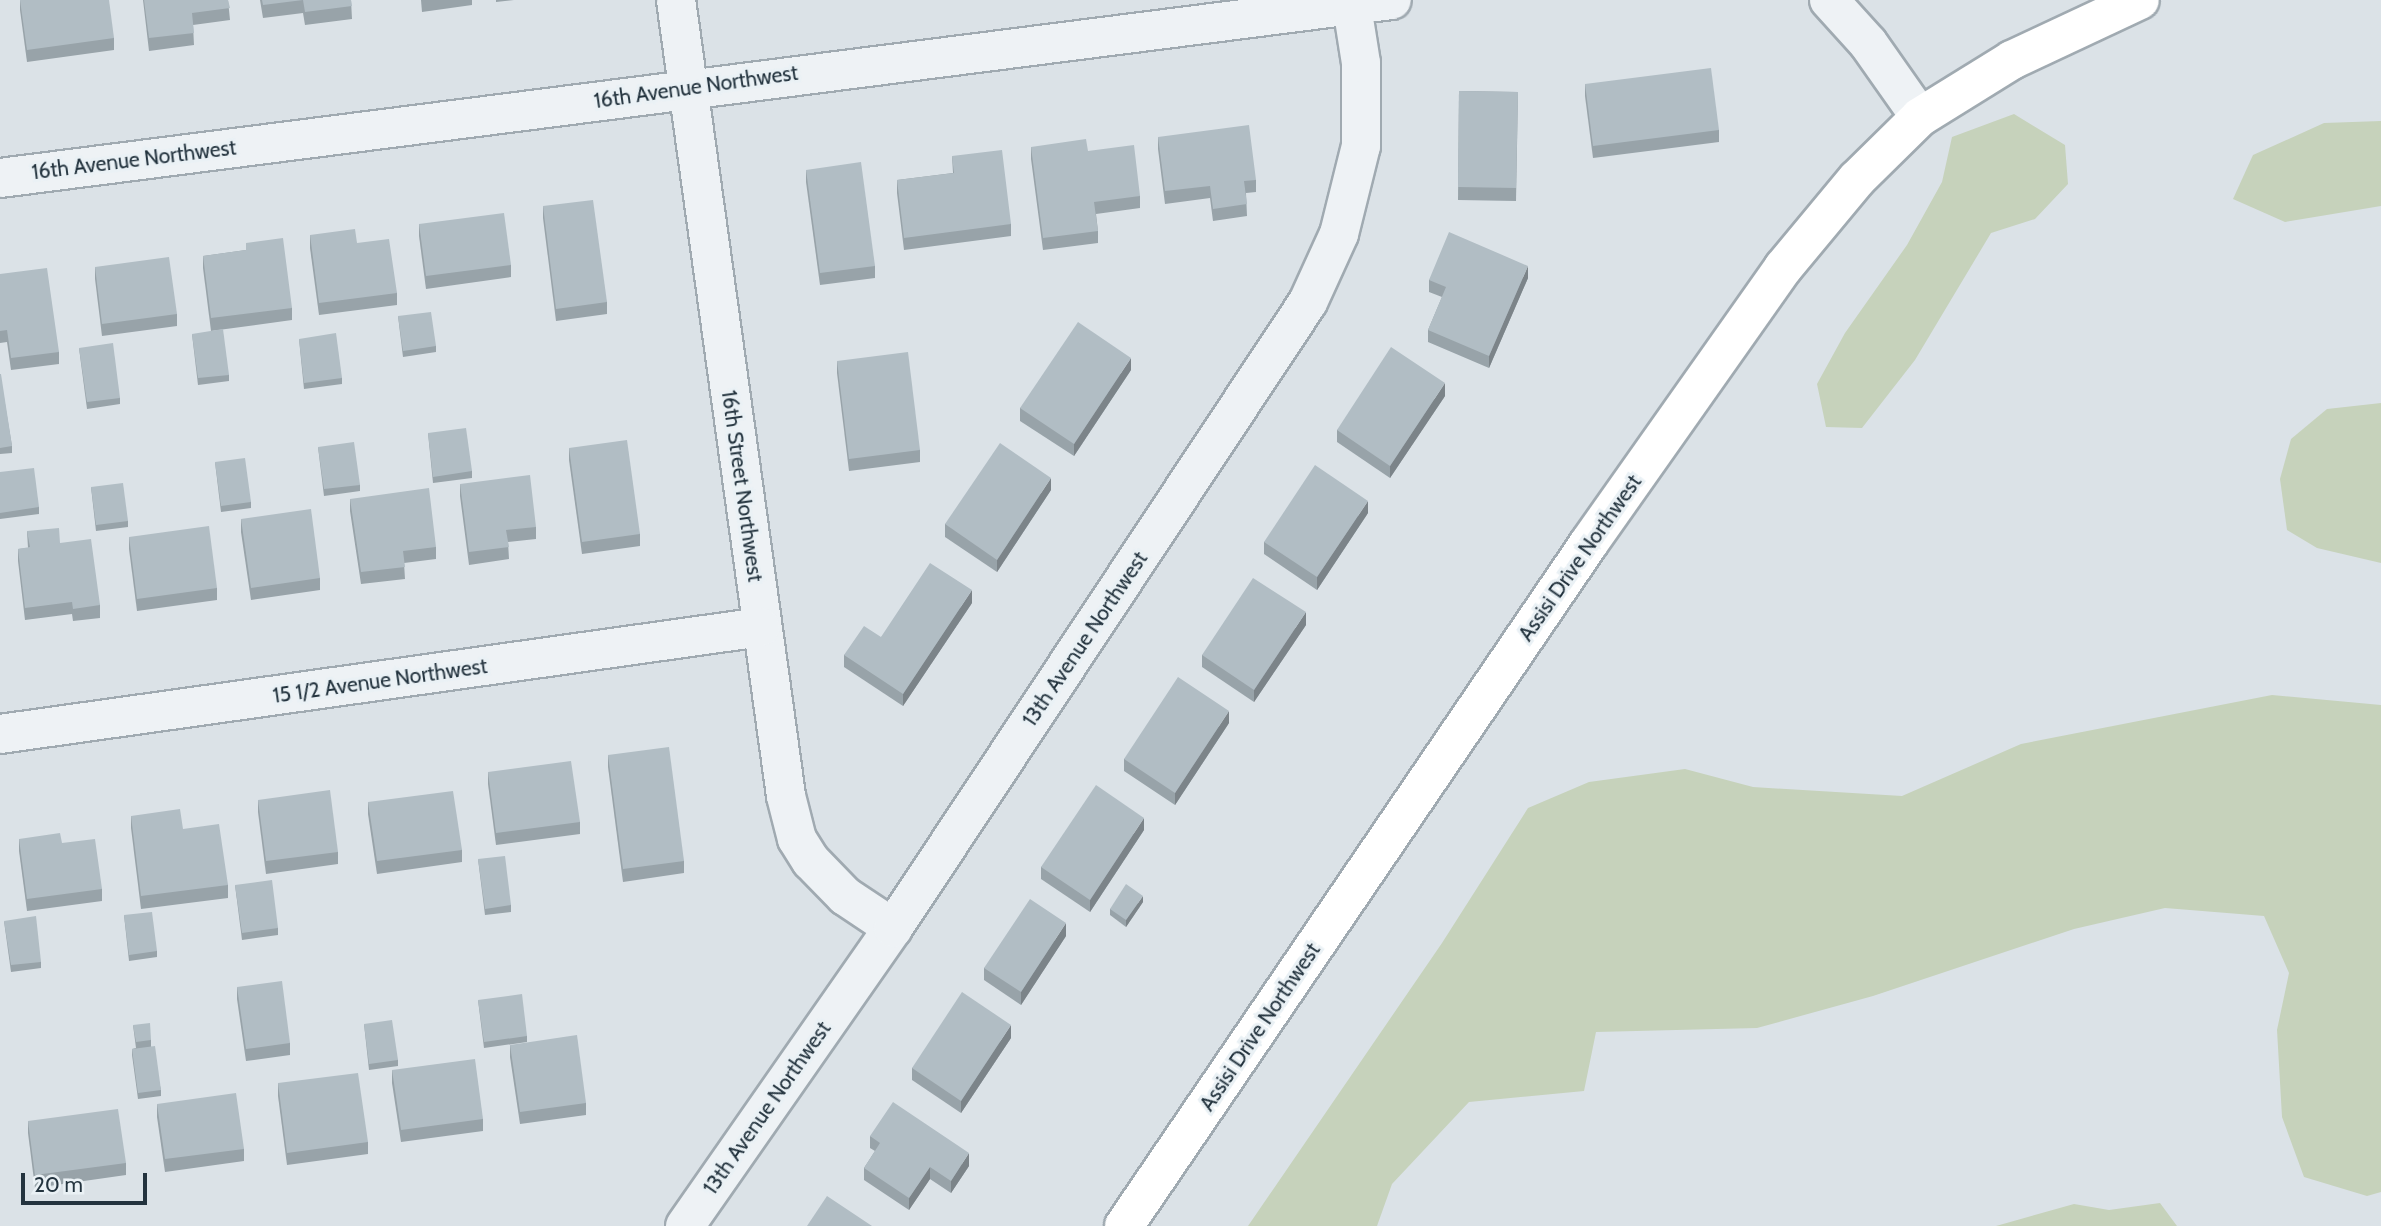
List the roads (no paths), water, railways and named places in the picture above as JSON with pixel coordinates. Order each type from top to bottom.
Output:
[{"type":"main road","name":"Assisi Drive Northwest","points":[[1124,1226],[1589,543],[1783,268],[1857,179],[1920,117],[2012,60],[2140,0]]},
{"type":"street","name":"16th Street Northwest","points":[[676,0],[786,796],[797,839],[811,861],[845,897],[893,928]]},
{"type":"street","name":"16th Avenue Northwest","points":[[0,178],[1392,0]]},
{"type":"street","points":[[1829,0],[1868,43],[1920,117]]},
{"type":"street","name":"13th Avenue Northwest","points":[[676,1225],[893,928],[1308,302],[1339,234],[1361,146],[1361,63],[1352,6]]},
{"type":"street","name":"15 1/2 Avenue Northwest","points":[[0,734],[761,627]]}]
